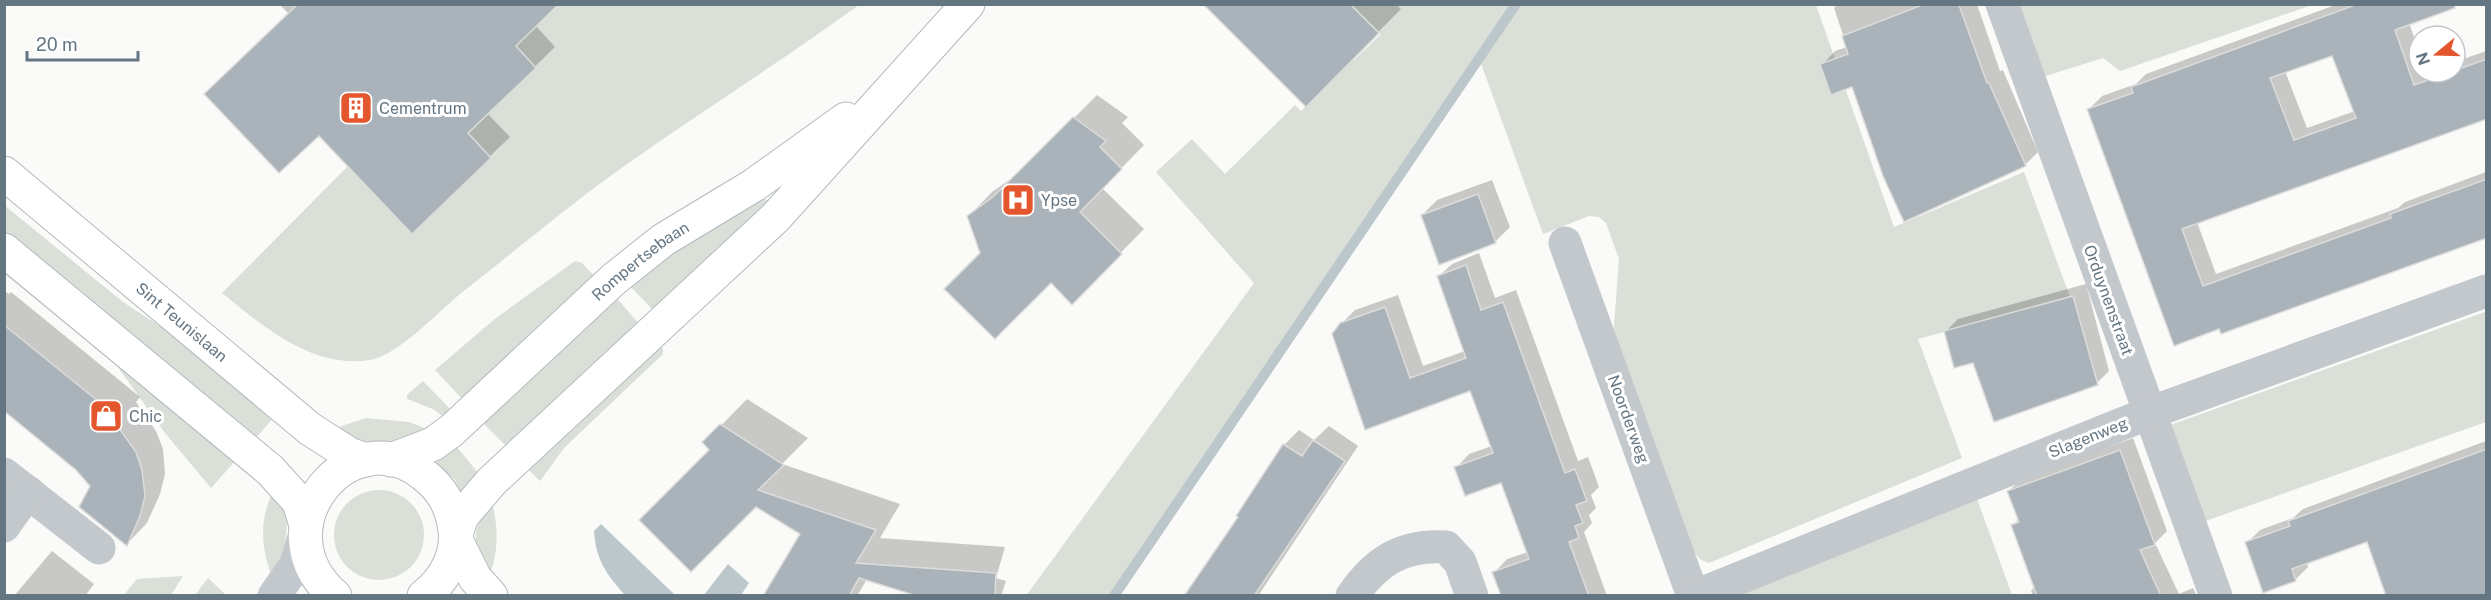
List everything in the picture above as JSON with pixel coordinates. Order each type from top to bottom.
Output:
[{"type":"street","name":"Rompertsebaan","points":[[424,596],[436,587],[450,566],[462,516],[484,489],[775,218],[968,4]]},
{"type":"street","name":"Orduynenstraat","points":[[2002,4],[2216,596]]},
{"type":"street","name":"Rompertsebaan","points":[[305,528],[313,500],[326,482],[345,468],[433,444],[451,431],[614,279],[663,240],[754,185],[904,77]]},
{"type":"street","name":"Sint Teunislaan","points":[[4,173],[310,429],[342,450],[416,468],[437,485],[451,508],[456,537]]},
{"type":"street","name":"Noorderweg","points":[[1565,243],[1694,596]]},
{"type":"street","points":[[4,250],[270,470],[299,502],[305,528],[306,552],[323,586],[335,596]]},
{"type":"street","name":"Slagenweg","points":[[1694,596],[2149,413],[2487,291]]},
{"type":"street","points":[[6,524],[16,483],[99,548]]},
{"type":"street","points":[[274,596],[295,566],[305,528]]},
{"type":"street","points":[[456,537],[475,578],[491,596]]},
{"type":"street","points":[[1352,596],[1368,573],[1385,559],[1425,546],[1446,547],[1460,562],[1472,596]]},
{"type":"shaded area","points":[[559,5],[859,5],[613,174],[460,294],[416,333],[381,357],[349,361],[328,358],[308,351],[254,319],[222,293],[348,166],[412,233],[491,158],[468,133],[536,68],[516,46]]},
{"type":"shaded area","points":[[1352,5],[1816,5],[1894,227],[2024,172],[2070,297],[1918,339],[1962,458],[1709,563],[1701,560],[1692,550],[1615,339],[1619,259],[1606,223],[1599,217],[1589,216],[1543,234],[1479,58],[1114,595],[1026,596],[1254,283],[1156,172],[1192,139],[1225,174],[1295,105],[1301,111],[1328,84],[1342,48],[1354,60],[1381,34]]},
{"type":"shaded area","points":[[2004,5],[2312,5],[2120,71],[2103,58],[2033,80]]},
{"type":"shaded area","points":[[761,198],[767,200],[767,205],[655,312],[627,283],[662,253]]},
{"type":"shaded area","points":[[4,205],[123,302],[189,345],[274,417],[255,439],[5,234]]},
{"type":"shaded area","points":[[575,261],[582,263],[597,279],[465,402],[435,370],[496,318]]},
{"type":"shaded area","points":[[4,267],[236,460],[211,488],[165,433],[115,363],[5,274]]},
{"type":"shaded area","points":[[614,295],[640,325],[507,447],[480,420]]},
{"type":"shaded area","points":[[2485,312],[2486,422],[2197,524],[2170,425]]},
{"type":"shaded area","points":[[658,344],[663,349],[663,354],[564,448],[540,481],[527,468]]},
{"type":"shaded area","points":[[423,381],[454,413],[446,419],[433,409],[407,399],[407,395]]},
{"type":"shaded area","points":[[366,418],[409,422],[432,431],[404,440],[382,443],[360,440],[333,429]]},
{"type":"shaded area","points":[[455,445],[479,474],[461,492],[455,480],[436,462]]},
{"type":"shaded area","points":[[379,490],[396,494],[411,503],[420,518],[424,535],[420,552],[411,567],[396,576],[379,580],[362,576],[347,567],[338,552],[334,535],[338,518],[347,503],[362,494]]},
{"type":"shaded area","points":[[273,491],[285,512],[287,523],[281,555],[272,577],[263,534],[265,513]]},
{"type":"shaded area","points":[[1976,496],[2012,595],[1738,596]]},
{"type":"shaded area","points":[[492,501],[497,538],[490,574],[479,553],[476,537],[480,522]]},
{"type":"shaded area","points":[[601,524],[675,595],[625,595],[607,573],[597,550],[594,531]]},
{"type":"shaded area","points":[[728,564],[749,583],[741,595],[704,595]]},
{"type":"shaded area","points":[[183,576],[171,595],[124,595],[137,579]]},
{"type":"shaded area","points":[[208,578],[226,595],[195,595]]},
{"type":"building","name":"Cementrum","points":[[298,4],[559,4],[516,46],[536,68],[468,133],[491,158],[412,234],[319,136],[279,173],[204,94]]},
{"type":"building","points":[[1203,4],[1350,4],[1379,33],[1306,107]]},
{"type":"building","points":[[2358,4],[2454,4],[2455,8],[2395,30],[2407,65],[2407,84],[2467,84],[2467,66],[2487,59],[2487,119],[2182,229],[2203,286],[2391,218],[2390,214],[2487,179],[2487,238],[2221,334],[2219,329],[2174,346],[2087,109],[2133,93],[2131,87]],"holes":[[[2332,56],[2356,118],[2294,140],[2270,78]]]},
{"type":"building","points":[[1922,5],[1959,5],[1987,83],[1989,83],[2026,166],[1904,222],[1883,176],[1852,87],[1831,95],[1820,64],[1848,54],[1842,36]]},
{"type":"building","points":[[1073,117],[1106,141],[1100,147],[1122,169],[1080,212],[1122,254],[1072,305],[1051,283],[995,339],[944,289],[980,253],[967,216],[994,196]]},
{"type":"building","points":[[1478,194],[1496,243],[1439,265],[1421,215]]},
{"type":"building","points":[[1466,265],[1481,310],[1503,302],[1565,473],[1575,469],[1587,501],[1576,505],[1583,523],[1575,526],[1579,538],[1569,542],[1589,596],[1501,596],[1492,572],[1529,559],[1501,483],[1465,496],[1454,467],[1493,453],[1470,391],[1365,430],[1332,334],[1340,323],[1385,307],[1410,378],[1466,358],[1437,276]]},
{"type":"building","points":[[2073,296],[2098,385],[1994,422],[1973,363],[1954,368],[1944,331]]},
{"type":"building","points":[[4,325],[120,419],[116,424],[136,452],[142,470],[145,496],[140,516],[127,546],[79,507],[90,486],[76,470],[4,411]]},
{"type":"building","points":[[720,424],[784,465],[758,490],[876,530],[856,563],[996,573],[995,596],[917,596],[859,578],[849,596],[763,596],[800,534],[756,507],[691,572],[639,520],[709,450],[702,442]]},
{"type":"building","points":[[1313,440],[1345,461],[1254,596],[1184,596],[1238,517],[1236,516],[1283,444],[1302,456]]},
{"type":"building","points":[[2487,449],[2487,596],[2386,596],[2367,542],[2292,569],[2296,581],[2263,593],[2245,542],[2290,526],[2288,521]]},
{"type":"building","points":[[2120,450],[2155,545],[2140,550],[2161,596],[2037,596],[2011,525],[2019,522],[2007,491]]},
{"type":"waterway","points":[[1114,596],[1516,4]]},
{"type":"place","name":"Cementrum","points":[[356,108]]},
{"type":"place","name":"Ypse","points":[[1018,200]]},
{"type":"place","name":"Chic","points":[[106,416]]}]
